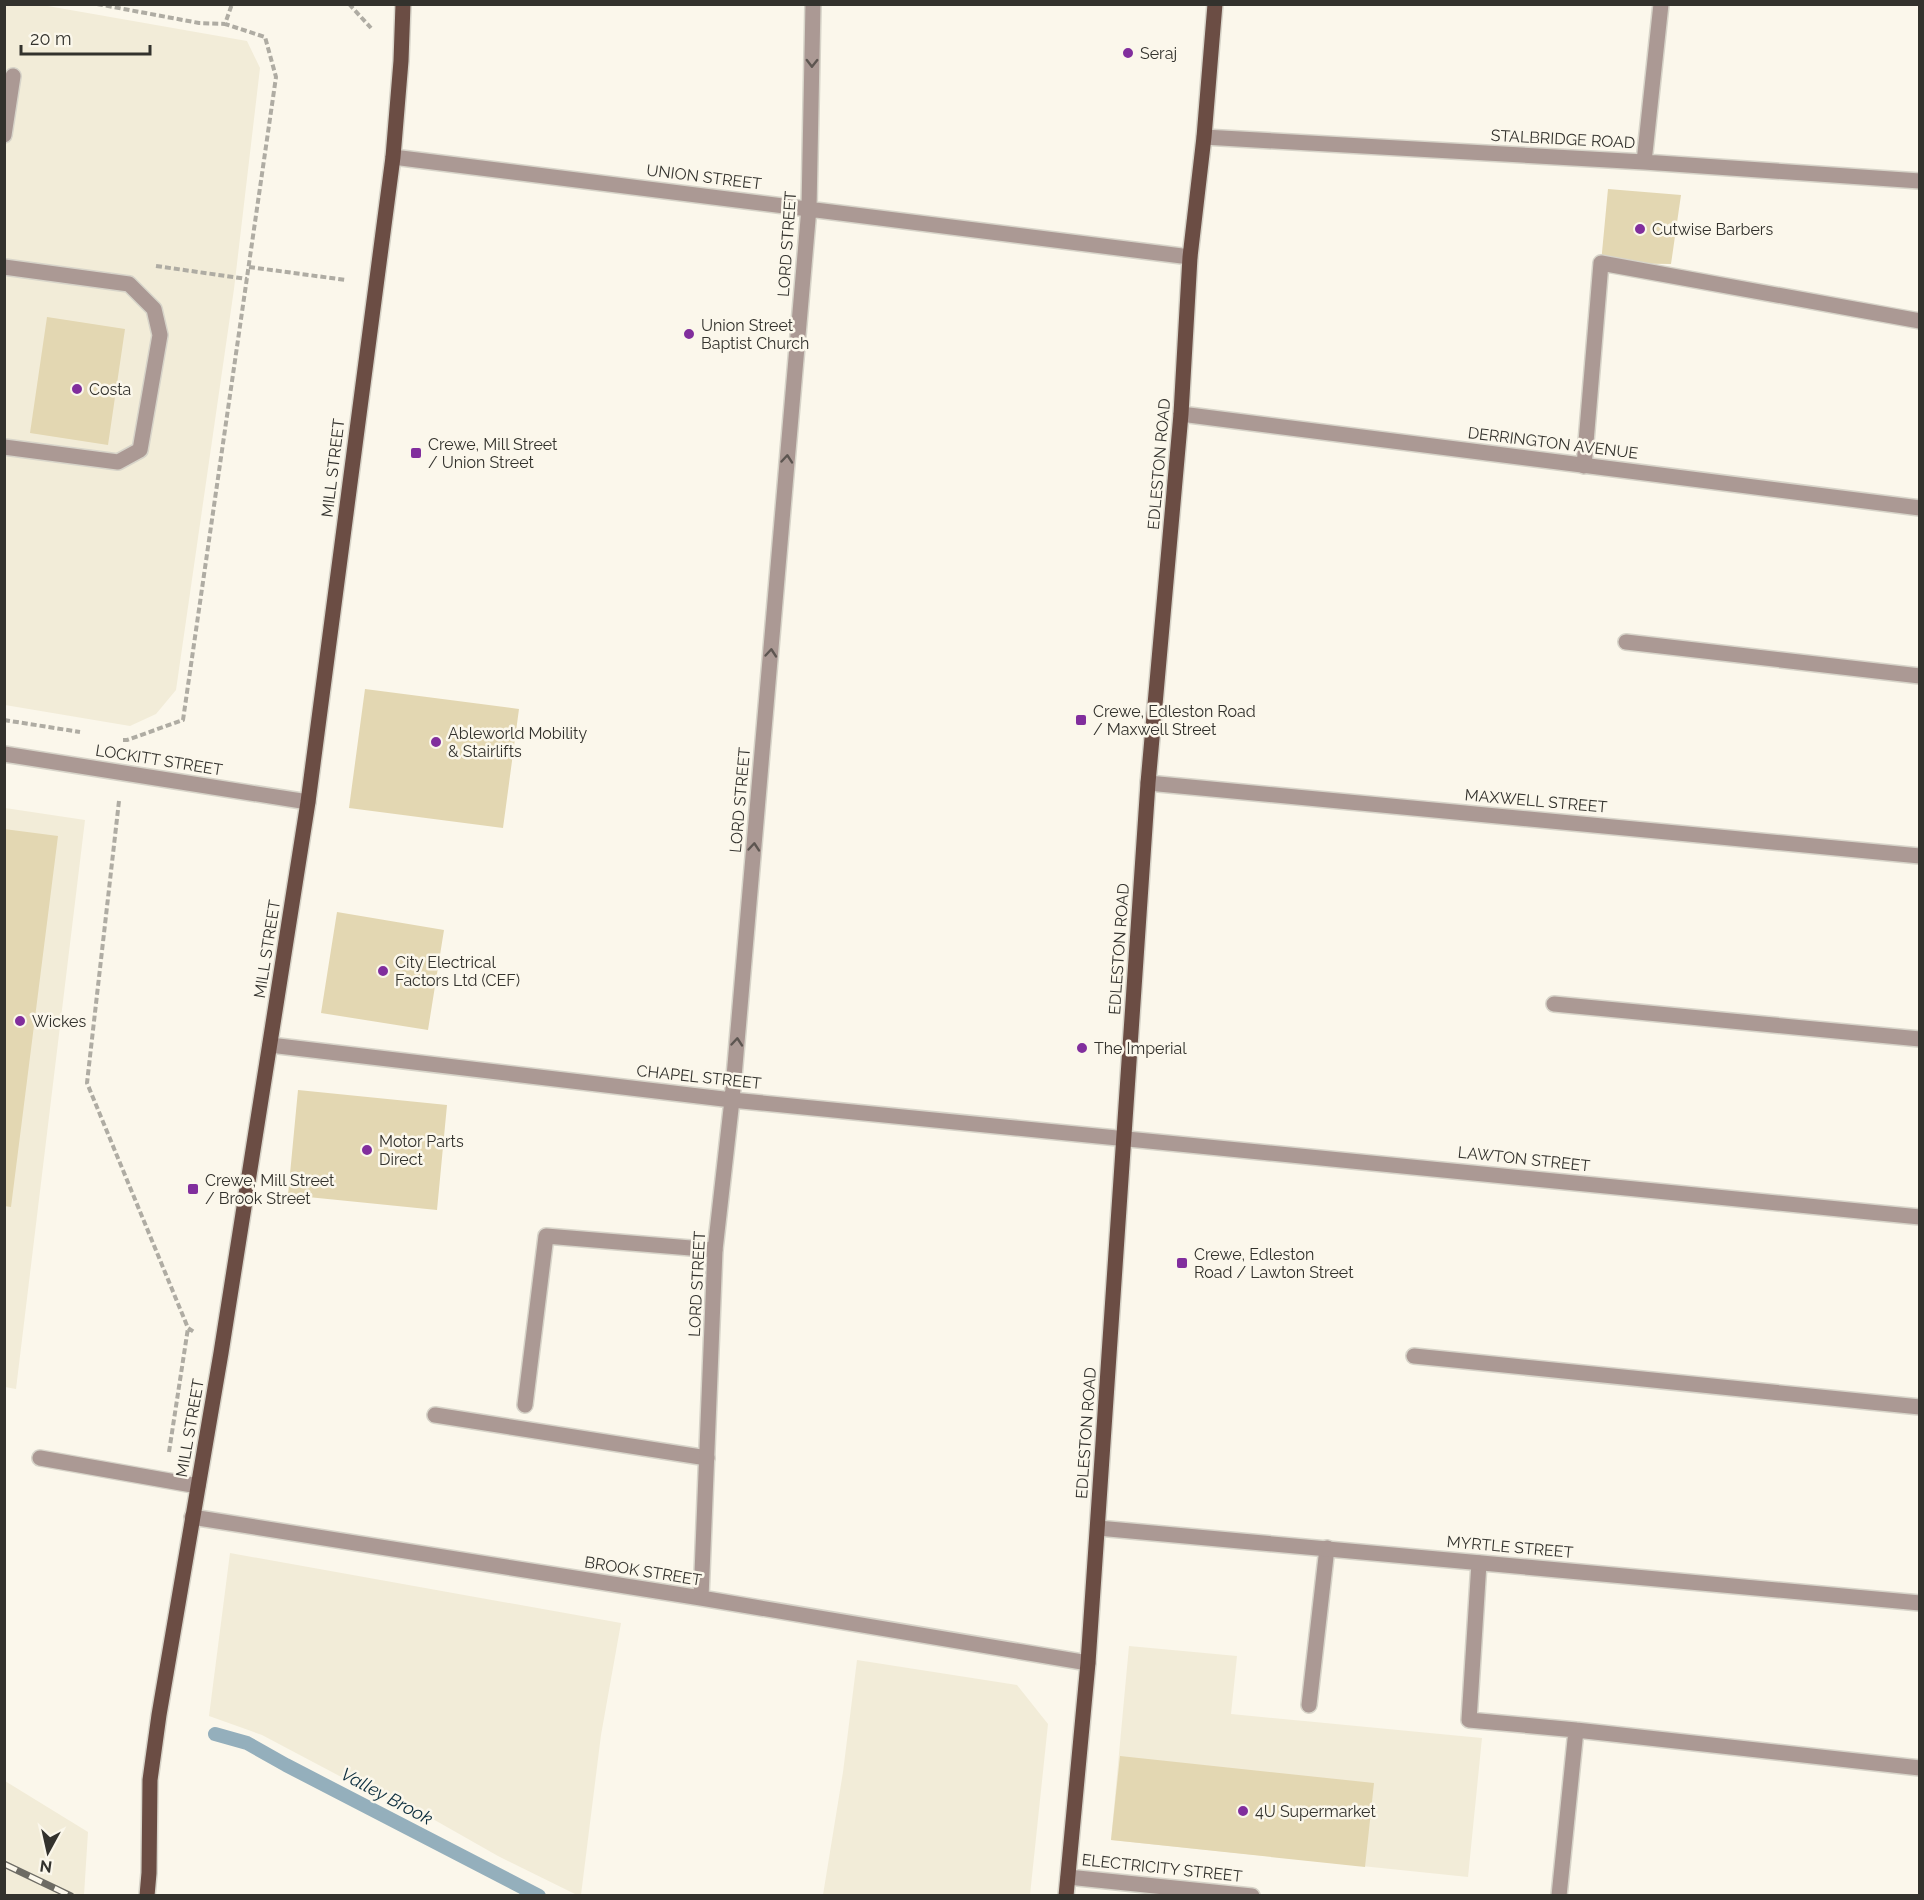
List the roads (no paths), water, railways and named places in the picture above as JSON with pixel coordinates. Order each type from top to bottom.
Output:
[{"type":"main road","name":"MILL STREET","points":[[147,1896],[150,1780],[221,1353],[308,802],[393,157],[403,4]]},
{"type":"main road","name":"EDLESTON ROAD","points":[[1066,1896],[1098,1528],[1148,783],[1181,414],[1190,257],[1204,137],[1215,4]]},
{"type":"street","name":"LORD STREET","points":[[701,1598],[716,1250],[732,1100],[809,208],[813,4]]},
{"type":"street","points":[[1644,162],[1660,4]]},
{"type":"street","points":[[4,135],[13,76]]},
{"type":"street","name":"STALBRIDGE ROAD","points":[[1204,137],[1644,162],[1920,181]]},
{"type":"street","name":"UNION STREET","points":[[393,157],[1190,257]]},
{"type":"street","points":[[1584,466],[1601,262],[1920,321]]},
{"type":"street","points":[[4,267],[129,284],[154,309],[160,335],[140,450],[118,462],[4,447]]},
{"type":"street","name":"DERRINGTON AVENUE","points":[[1181,414],[1920,508]]},
{"type":"street","points":[[1626,642],[1920,676]]},
{"type":"street","name":"LOCKITT STREET","points":[[4,754],[308,802]]},
{"type":"street","name":"MAXWELL STREET","points":[[1148,783],[1920,856]]},
{"type":"street","points":[[1554,1004],[1920,1039]]},
{"type":"street","name":"CHAPEL STREET","points":[[270,1045],[732,1100],[1125,1137]]},
{"type":"street","name":"LAWTON STREET","points":[[1125,1137],[1920,1217]]},
{"type":"street","points":[[525,1405],[546,1236],[716,1250]]},
{"type":"street","points":[[1414,1356],[1920,1407]]},
{"type":"street","points":[[435,1415],[707,1458]]},
{"type":"street","points":[[40,1458],[198,1486]]},
{"type":"street","name":"BROOK STREET","points":[[192,1517],[701,1598],[1088,1663]]},
{"type":"street","name":"MYRTLE STREET","points":[[1098,1528],[1920,1604]]},
{"type":"street","points":[[1309,1705],[1327,1548]]},
{"type":"street","points":[[1479,1563],[1469,1720],[1920,1768]]},
{"type":"street","points":[[1559,1896],[1576,1730]]},
{"type":"street","name":"ELECTRICITY STREET","points":[[1068,1877],[1252,1896]]},
{"type":"waterway","name":"Valley Brook","points":[[215,1734],[247,1743],[539,1896]]},
{"type":"railway","points":[[4,1864],[71,1896]]},
{"type":"place","name":"Seraj","points":[[1128,53]]},
{"type":"place","name":"Cutwise Barbers","points":[[1640,229]]},
{"type":"place","name":"Union Street Baptist Church","points":[[689,334]]},
{"type":"place","name":"Costa","points":[[77,389]]},
{"type":"place","name":"Crewe, Mill Street / Union Street","points":[[416,453]]},
{"type":"place","name":"Crewe, Edleston Road / Maxwell Street","points":[[1081,720]]},
{"type":"place","name":"Ableworld Mobility & Stairlifts","points":[[436,742]]},
{"type":"place","name":"City Electrical Factors Ltd (CEF)","points":[[383,971]]},
{"type":"place","name":"Wickes","points":[[20,1021]]},
{"type":"place","name":"The Imperial","points":[[1082,1048]]},
{"type":"place","name":"Motor Parts Direct","points":[[367,1150]]},
{"type":"place","name":"Crewe, Mill Street / Brook Street","points":[[193,1189]]},
{"type":"place","name":"Crewe, Edleston Road / Lawton Street","points":[[1182,1263]]},
{"type":"place","name":"4U Supermarket","points":[[1243,1811]]}]
